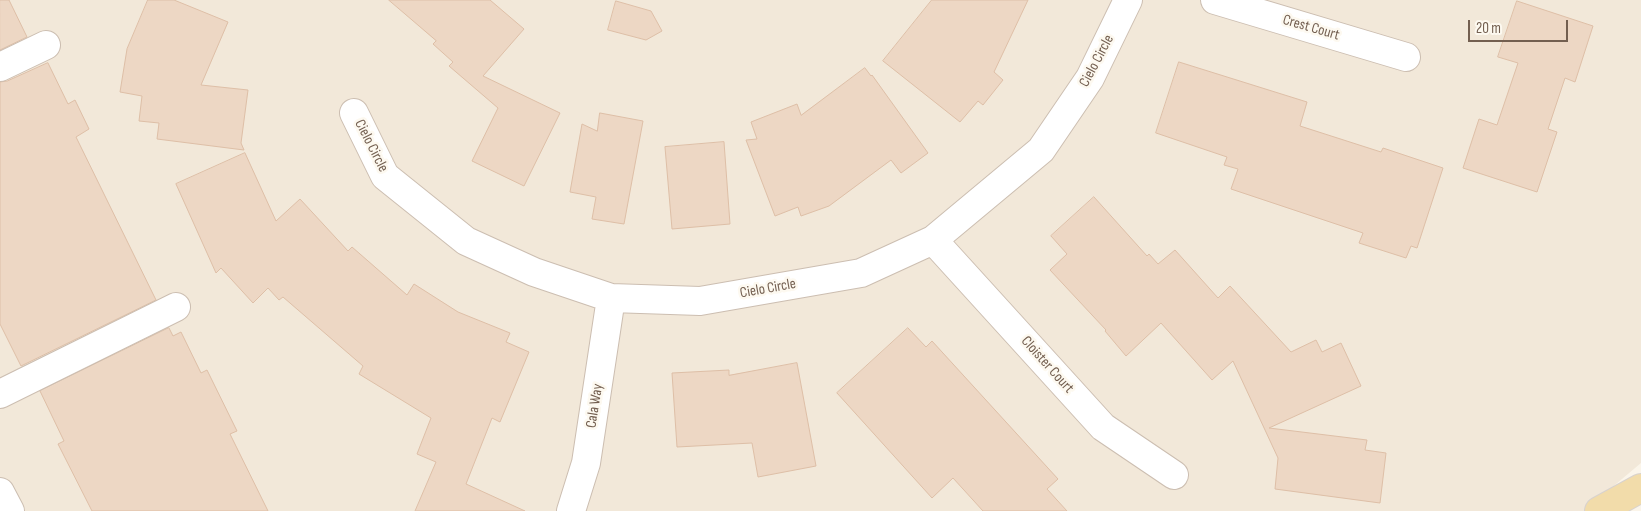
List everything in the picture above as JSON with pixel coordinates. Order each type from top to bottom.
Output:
[{"type":"main road","points":[[1599,511],[1641,488]]},
{"type":"street","name":"Cielo Circle","points":[[354,113],[385,176],[466,241],[534,272],[612,298],[700,301],[861,273],[932,240],[1041,150],[1090,78],[1128,0]]},
{"type":"street","name":"Crest Court","points":[[1215,0],[1406,57]]},
{"type":"street","points":[[0,67],[46,45]]},
{"type":"street","name":"Cloister Court","points":[[932,240],[1103,426],[1174,475]]},
{"type":"street","name":"Cala Way","points":[[571,511],[586,463],[612,298]]},
{"type":"street","points":[[0,394],[176,307]]},
{"type":"street","points":[[0,492],[10,511]]},
{"type":"shaded area","points":[[0,0],[1641,0],[1641,463],[1584,511],[0,511]]},
{"type":"building","points":[[0,0],[9,0],[27,37],[0,50]]},
{"type":"building","points":[[148,0],[174,0],[228,22],[201,85],[248,90],[241,143],[244,150],[157,139],[159,123],[139,121],[142,96],[120,92],[127,49]]},
{"type":"building","points":[[389,0],[490,0],[524,29],[483,76],[560,113],[524,186],[472,161],[498,108],[449,66],[453,62],[433,44],[436,41]]},
{"type":"building","points":[[932,0],[1028,0],[994,72],[1003,80],[983,105],[978,101],[960,122],[883,61]]},
{"type":"building","points":[[616,1],[651,11],[662,31],[646,40],[608,30]]},
{"type":"building","points":[[1517,1],[1593,26],[1575,82],[1565,78],[1548,129],[1557,132],[1537,192],[1463,168],[1479,119],[1497,125],[1518,63],[1498,57]]},
{"type":"building","points":[[1179,62],[1307,102],[1300,126],[1381,152],[1383,148],[1443,168],[1417,248],[1411,246],[1406,258],[1359,243],[1363,233],[1231,189],[1238,169],[1224,165],[1227,157],[1156,133]]},
{"type":"building","points":[[48,63],[68,104],[75,100],[89,129],[76,137],[156,300],[21,366],[0,324],[0,82],[7,81]]},
{"type":"building","points":[[865,68],[928,153],[901,173],[891,160],[829,206],[801,216],[798,207],[775,216],[746,140],[757,139],[751,122],[797,104],[801,115]]},
{"type":"building","points":[[600,113],[643,121],[624,224],[592,219],[596,197],[570,192],[582,124],[597,131]]},
{"type":"building","points":[[724,142],[730,224],[672,229],[665,147]]},
{"type":"building","points":[[245,153],[276,221],[300,199],[348,251],[352,247],[407,295],[414,284],[458,312],[510,333],[506,342],[529,352],[500,422],[492,418],[466,484],[525,511],[415,511],[436,462],[417,454],[431,418],[359,374],[363,366],[283,297],[279,300],[268,288],[253,303],[221,268],[216,273],[176,184]]},
{"type":"building","points":[[1094,197],[1147,256],[1149,254],[1158,264],[1175,250],[1218,298],[1230,286],[1291,352],[1316,340],[1322,352],[1341,343],[1361,386],[1269,428],[1367,440],[1365,450],[1386,453],[1380,503],[1275,489],[1278,458],[1233,361],[1212,380],[1161,323],[1126,356],[1106,330],[1050,270],[1067,254],[1051,236]]},
{"type":"building","points":[[169,328],[173,336],[181,332],[201,373],[207,370],[237,431],[230,434],[268,511],[92,511],[58,444],[64,441],[40,391]]},
{"type":"building","points":[[908,328],[926,347],[932,341],[1058,479],[1047,489],[1067,511],[983,511],[953,478],[932,498],[837,393]]},
{"type":"building","points":[[797,363],[816,466],[758,477],[752,443],[677,447],[672,373],[729,370],[729,375]]}]
